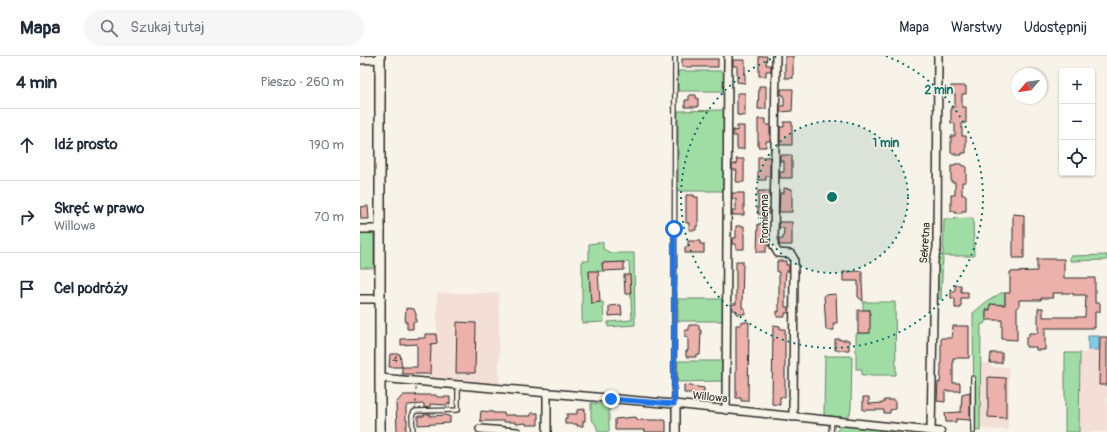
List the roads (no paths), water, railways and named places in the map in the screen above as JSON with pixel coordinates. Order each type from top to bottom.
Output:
[{"type":"street","points":[[726,410],[728,56]]},
{"type":"street","name":"Promienna","points":[[776,56],[774,246],[778,253],[791,254],[794,260],[793,416]]},
{"type":"street","name":"Sekretna","points":[[931,431],[934,261],[937,248],[938,56]]},
{"type":"street","points":[[360,60],[380,58],[380,432]]},
{"type":"street","points":[[360,229],[381,228]]},
{"type":"street","points":[[360,299],[381,299]]},
{"type":"street","name":"Willowa","points":[[380,378],[793,416],[920,431],[941,432]]},
{"type":"street","points":[[547,393],[547,432]]},
{"type":"street","points":[[675,405],[676,432]]},
{"type":"street","points":[[480,429],[516,432]]},
{"type":"lane","points":[[675,56],[675,405]]},
{"type":"lane","points":[[973,378],[973,432]]},
{"type":"lane","points":[[413,432],[412,416],[416,411],[458,410],[458,385]]},
{"type":"lane","points":[[831,432],[832,420]]},
{"type":"water","points":[[1088,336],[1099,336],[1099,350],[1088,350]]}]
